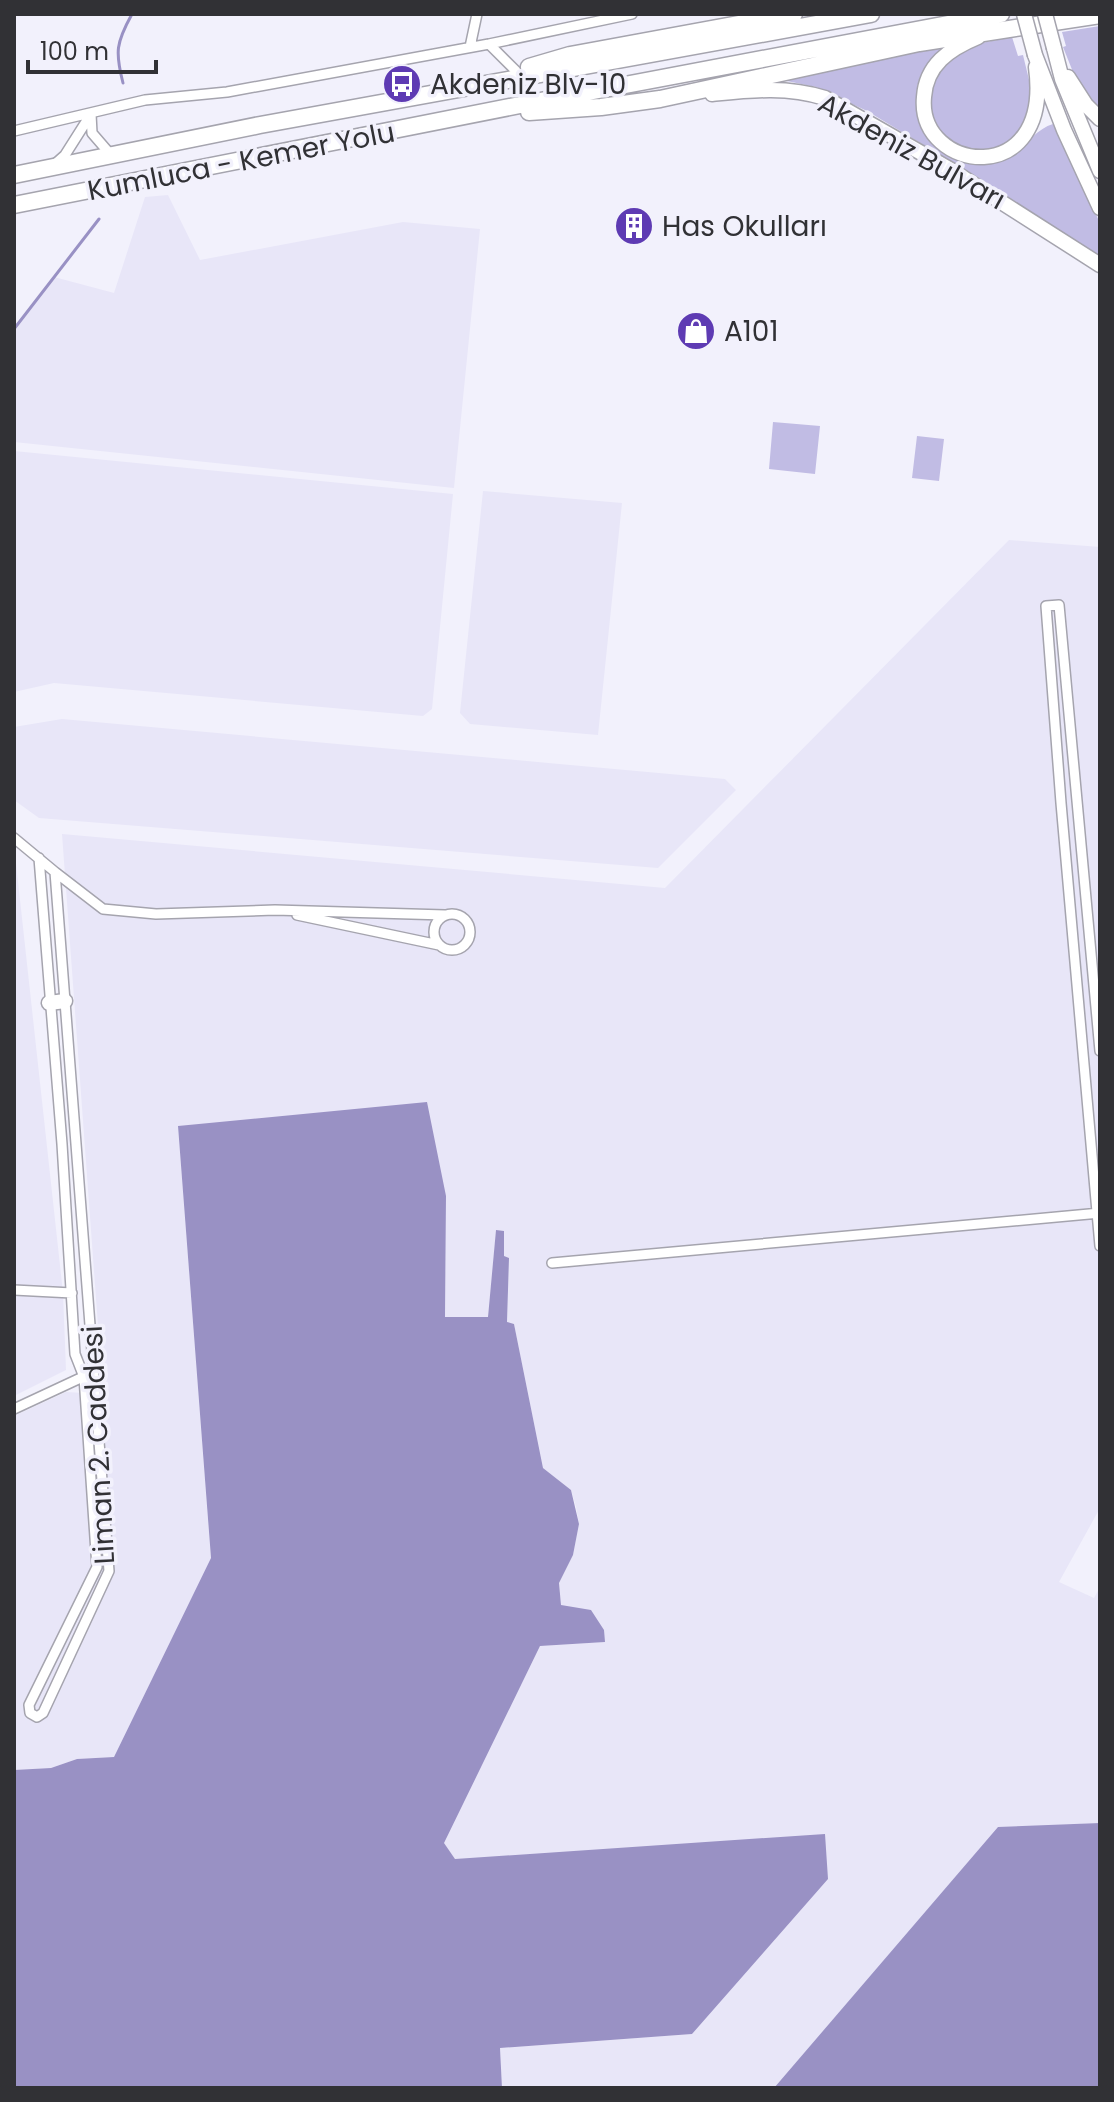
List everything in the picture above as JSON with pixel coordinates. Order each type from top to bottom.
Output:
[{"type":"highway","points":[[451,90],[570,55],[794,14]]},
{"type":"highway","points":[[14,175],[260,125],[871,14]]},
{"type":"highway","name":"Kumluca - Kemer Yolu","points":[[14,205],[1001,14]]},
{"type":"highway","name":"Kumluca - Kemer Yolu","points":[[468,116],[601,107],[660,99],[993,31],[1100,15]]},
{"type":"main road","points":[[725,22],[744,14]]},
{"type":"main road","points":[[570,55],[760,14]]},
{"type":"main road","points":[[1024,14],[1035,55],[1064,130],[1100,208]]},
{"type":"main road","points":[[1045,14],[1062,79],[1100,171]]},
{"type":"main road","points":[[993,31],[962,43],[947,53],[933,66],[925,84],[923,104],[927,121],[936,137],[949,149],[966,157],[985,158],[1003,154],[1019,143],[1030,128],[1039,95],[1035,55]]},
{"type":"main road","points":[[1054,48],[1086,105],[1100,119]]},
{"type":"main road","name":"Akdeniz Bulvarı","points":[[660,99],[752,89],[802,91],[825,98],[951,170],[1100,265]]},
{"type":"main road","points":[[49,1003],[65,1001]]},
{"type":"street","points":[[470,47],[477,14]]},
{"type":"street","points":[[14,131],[145,100],[227,92],[489,44],[632,14]]},
{"type":"street","points":[[489,44],[516,71]]},
{"type":"street","points":[[91,114],[92,133],[111,155]]},
{"type":"street","points":[[52,166],[65,155],[91,114]]},
{"type":"street","points":[[1100,1051],[1059,605],[1046,606],[1100,1246]]},
{"type":"street","points":[[14,838],[103,909],[156,914],[275,910],[445,915],[463,917],[469,927],[469,938],[456,950],[275,910]]},
{"type":"street","name":"Liman 2. Caddesi","points":[[39,858],[75,1354],[84,1377],[97,1567],[29,1705],[29,1711],[35,1717],[43,1713],[109,1571],[55,872]]},
{"type":"street","points":[[439,945],[434,928],[445,915]]},
{"type":"street","points":[[552,1263],[1098,1213]]},
{"type":"street","points":[[71,1281],[88,1280]]},
{"type":"street","points":[[14,1290],[72,1293]]},
{"type":"street","points":[[14,1409],[95,1370]]},
{"type":"shaded area","points":[[1100,26],[1100,112],[1077,82],[1063,47],[1066,46],[1062,32]]},
{"type":"shaded area","points":[[1012,37],[1018,56],[1023,55],[1031,88],[1029,119],[1009,143],[989,151],[957,146],[939,131],[929,109],[934,74],[966,46]]},
{"type":"shaded area","points":[[947,44],[930,60],[917,87],[917,108],[929,138],[943,149],[981,161],[995,162],[1013,154],[1053,124],[1100,223],[1100,257],[982,180],[867,111],[816,87],[777,79]]},
{"type":"shaded area","points":[[168,195],[200,260],[403,222],[480,229],[454,488],[14,442],[14,332],[54,277],[114,293],[145,197]]},
{"type":"shaded area","points":[[773,422],[820,426],[815,474],[769,469]]},
{"type":"shaded area","points":[[917,436],[944,439],[939,481],[912,478]]},
{"type":"shaded area","points":[[14,451],[453,494],[432,709],[423,716],[54,683],[14,692]]},
{"type":"shaded area","points":[[483,491],[622,503],[598,735],[470,724],[460,713]]},
{"type":"shaded area","points":[[1009,540],[1100,547],[1100,1508],[1059,1582],[1094,1598],[1100,1587],[1100,1823],[998,1828],[774,2088],[502,2088],[500,2048],[692,2034],[455,1859],[443,1842],[540,1646],[605,1642],[561,1605],[559,1583],[573,1555],[579,1524],[571,1490],[543,1468],[514,1324],[507,1323],[509,1258],[504,1257],[496,1231],[488,1317],[445,1318],[446,1196],[178,1126],[211,1559],[114,1757],[77,1759],[51,1768],[14,1770],[14,1416],[66,1392],[103,1394],[62,834],[665,888]]},
{"type":"shaded area","points":[[62,719],[725,779],[736,790],[658,868],[39,818],[14,800],[14,727]]},
{"type":"shaded area","points":[[14,845],[63,1293],[66,1370],[14,1396]]},
{"type":"shaded area","points":[[427,1102],[446,1196],[445,1317],[488,1317],[496,1230],[504,1231],[504,1256],[509,1258],[507,1322],[514,1324],[543,1468],[571,1490],[579,1524],[573,1555],[559,1583],[561,1605],[591,1610],[604,1630],[605,1642],[540,1646],[444,1843],[455,1859],[825,1834],[828,1879],[692,2034],[500,2048],[502,2088],[14,2088],[14,1770],[51,1768],[77,1759],[114,1757],[211,1558],[178,1126]]},
{"type":"shaded area","points":[[1100,1823],[1100,2088],[774,2088],[998,1827]]},
{"type":"waterway","points":[[123,83],[118,48],[132,14]]},
{"type":"waterway","points":[[14,329],[99,219]]},
{"type":"place","name":"Akdeniz Blv-10","points":[[402,84]]},
{"type":"place","name":"Has Okulları","points":[[634,226]]},
{"type":"place","name":"A101","points":[[696,331]]}]
